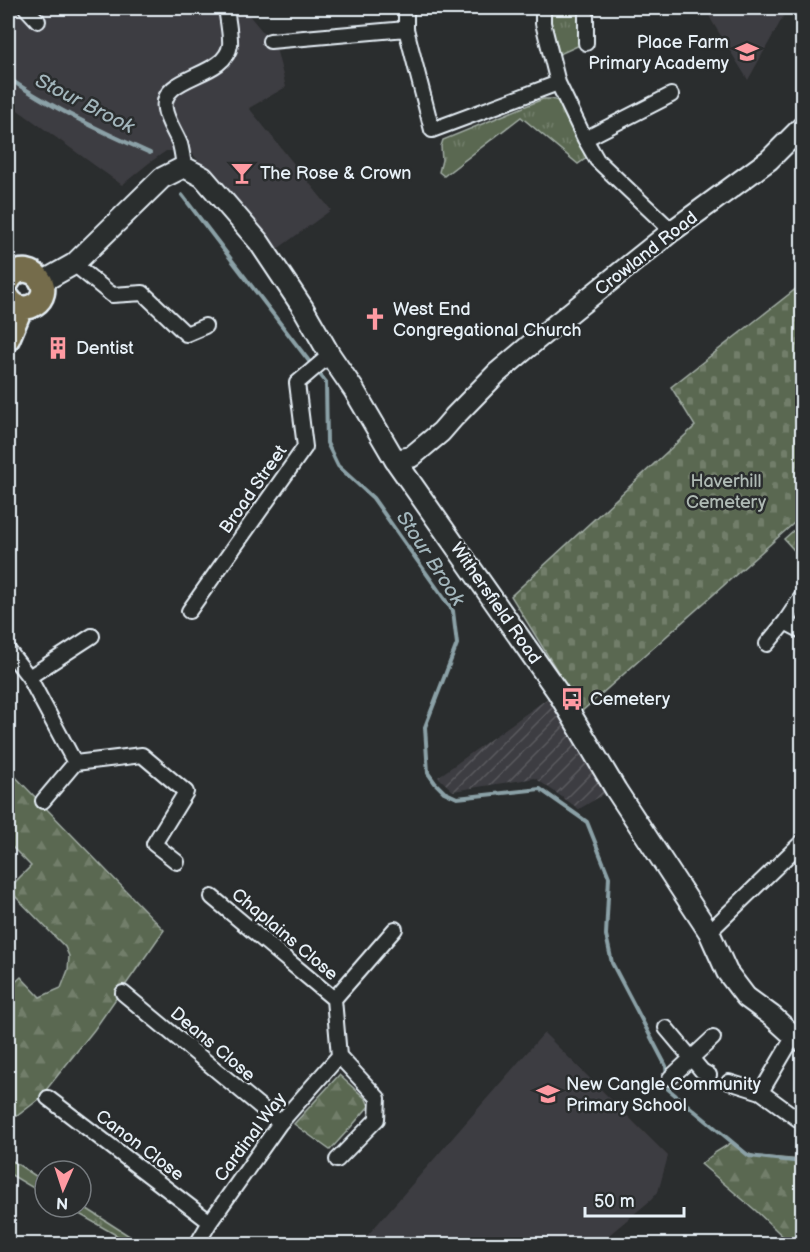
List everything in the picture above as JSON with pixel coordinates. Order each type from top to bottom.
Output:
[{"type":"main road","points":[[8,339],[14,302],[27,308],[42,297],[43,288],[36,274],[30,271],[10,272]]},
{"type":"street","points":[[26,8],[38,21]]},
{"type":"street","points":[[42,282],[74,264],[162,178],[184,167],[181,147],[165,109],[167,94],[175,87],[220,64],[231,45],[226,8]]},
{"type":"street","points":[[406,8],[406,29],[432,130],[558,83]]},
{"type":"street","points":[[543,8],[543,23],[558,83],[585,140],[597,160],[672,231]]},
{"type":"street","points":[[586,8],[586,43]]},
{"type":"street","points":[[270,41],[406,29]]},
{"type":"street","points":[[585,140],[671,95]]},
{"type":"street","name":"Crowland Road","points":[[401,468],[428,454],[438,441],[441,432],[497,373],[672,231],[769,160],[802,127]]},
{"type":"street","name":"Withersfield Road","points":[[184,167],[203,177],[259,242],[303,308],[401,468],[557,691],[616,790],[709,932],[727,972],[746,997],[798,1038]]},
{"type":"street","points":[[74,264],[112,296],[143,293],[186,334],[205,326]]},
{"type":"street","name":"Broad Street","points":[[189,611],[305,447],[297,383],[330,355]]},
{"type":"street","points":[[767,644],[786,622],[801,598]]},
{"type":"street","points":[[786,622],[802,631]]},
{"type":"street","points":[[29,677],[92,636]]},
{"type":"street","points":[[8,650],[29,677],[75,763]]},
{"type":"street","points":[[43,801],[75,763],[142,755],[186,792],[154,844],[177,861]]},
{"type":"street","points":[[709,932],[802,842]]},
{"type":"street","name":"Chaplains Close","points":[[212,897],[334,999]]},
{"type":"street","points":[[337,1160],[377,1119],[378,1098],[339,1056],[334,999],[395,929]]},
{"type":"street","name":"Deans Close","points":[[123,993],[280,1123]]},
{"type":"street","points":[[666,1028],[690,1058],[709,1075]]},
{"type":"street","points":[[670,1078],[713,1038]]},
{"type":"street","points":[[761,1092],[798,1038]]},
{"type":"street","name":"Cardinal Way","points":[[197,1245],[210,1222],[280,1123],[339,1056]]},
{"type":"street","points":[[729,1082],[761,1092],[802,1122]]},
{"type":"street","name":"Canon Close","points":[[48,1098],[210,1222]]},
{"type":"shaded area","points":[[8,8],[243,8],[276,48],[286,87],[249,108],[331,210],[276,250],[190,151],[166,151],[122,185],[8,103]]},
{"type":"shaded area","name":"Place Farm Primary Academy","points":[[705,8],[788,8],[748,80],[713,23]]},
{"type":"shaded area","points":[[548,698],[606,793],[579,809],[535,778],[453,791],[438,777]]},
{"type":"shaded area","name":"New Cangle Community Primary School","points":[[544,1033],[668,1156],[658,1192],[598,1244],[373,1244],[367,1236]]},
{"type":"green space","points":[[549,8],[583,8],[582,44],[560,54],[556,52]]},
{"type":"green space","points":[[543,99],[558,101],[588,157],[578,164],[521,117],[444,176],[439,172],[443,140]]},
{"type":"green space","name":"Haverhill Cemetery","points":[[802,284],[802,516],[582,711],[511,596],[695,426],[671,387]]},
{"type":"green space","points":[[802,523],[802,559],[784,539]]},
{"type":"green space","points":[[8,769],[164,930],[94,1030],[38,1100],[17,1116],[8,1110],[8,1088],[11,1081],[8,1076],[8,985],[10,987],[21,977],[40,997],[61,988],[68,970],[69,956],[65,947],[8,889],[31,866],[8,843]]},
{"type":"green space","points":[[339,1075],[366,1099],[369,1106],[330,1150],[294,1124]]},
{"type":"green space","points":[[731,1143],[743,1152],[755,1156],[802,1160],[802,1244],[791,1244],[701,1164]]},
{"type":"green space","points":[[8,1158],[33,1174],[33,1188],[8,1173]]},
{"type":"green space","points":[[93,1213],[134,1239],[130,1243],[88,1219],[93,1219]]},
{"type":"waterway","name":"Stour Brook","points":[[8,78],[77,118],[150,153]]},
{"type":"waterway","name":"Stour Brook","points":[[182,195],[312,365]]},
{"type":"waterway","name":"Stour Brook","points":[[317,371],[326,382],[327,443],[338,466],[373,498],[453,611],[457,644],[425,727],[428,773],[444,792],[457,798],[540,789],[587,822],[609,877],[606,935],[612,963],[666,1066],[668,1089],[749,1156],[802,1162]]},
{"type":"place","name":"Place Farm Primary Academy","points":[[747,52]]},
{"type":"place","name":"The Rose & Crown","points":[[242,173]]},
{"type":"place","name":"West End Congregational Church","points":[[375,319]]},
{"type":"place","name":"Dentist","points":[[58,348]]},
{"type":"place","name":"Cemetery","points":[[572,699]]},
{"type":"place","name":"New Cangle Community Primary School","points":[[548,1094]]}]
